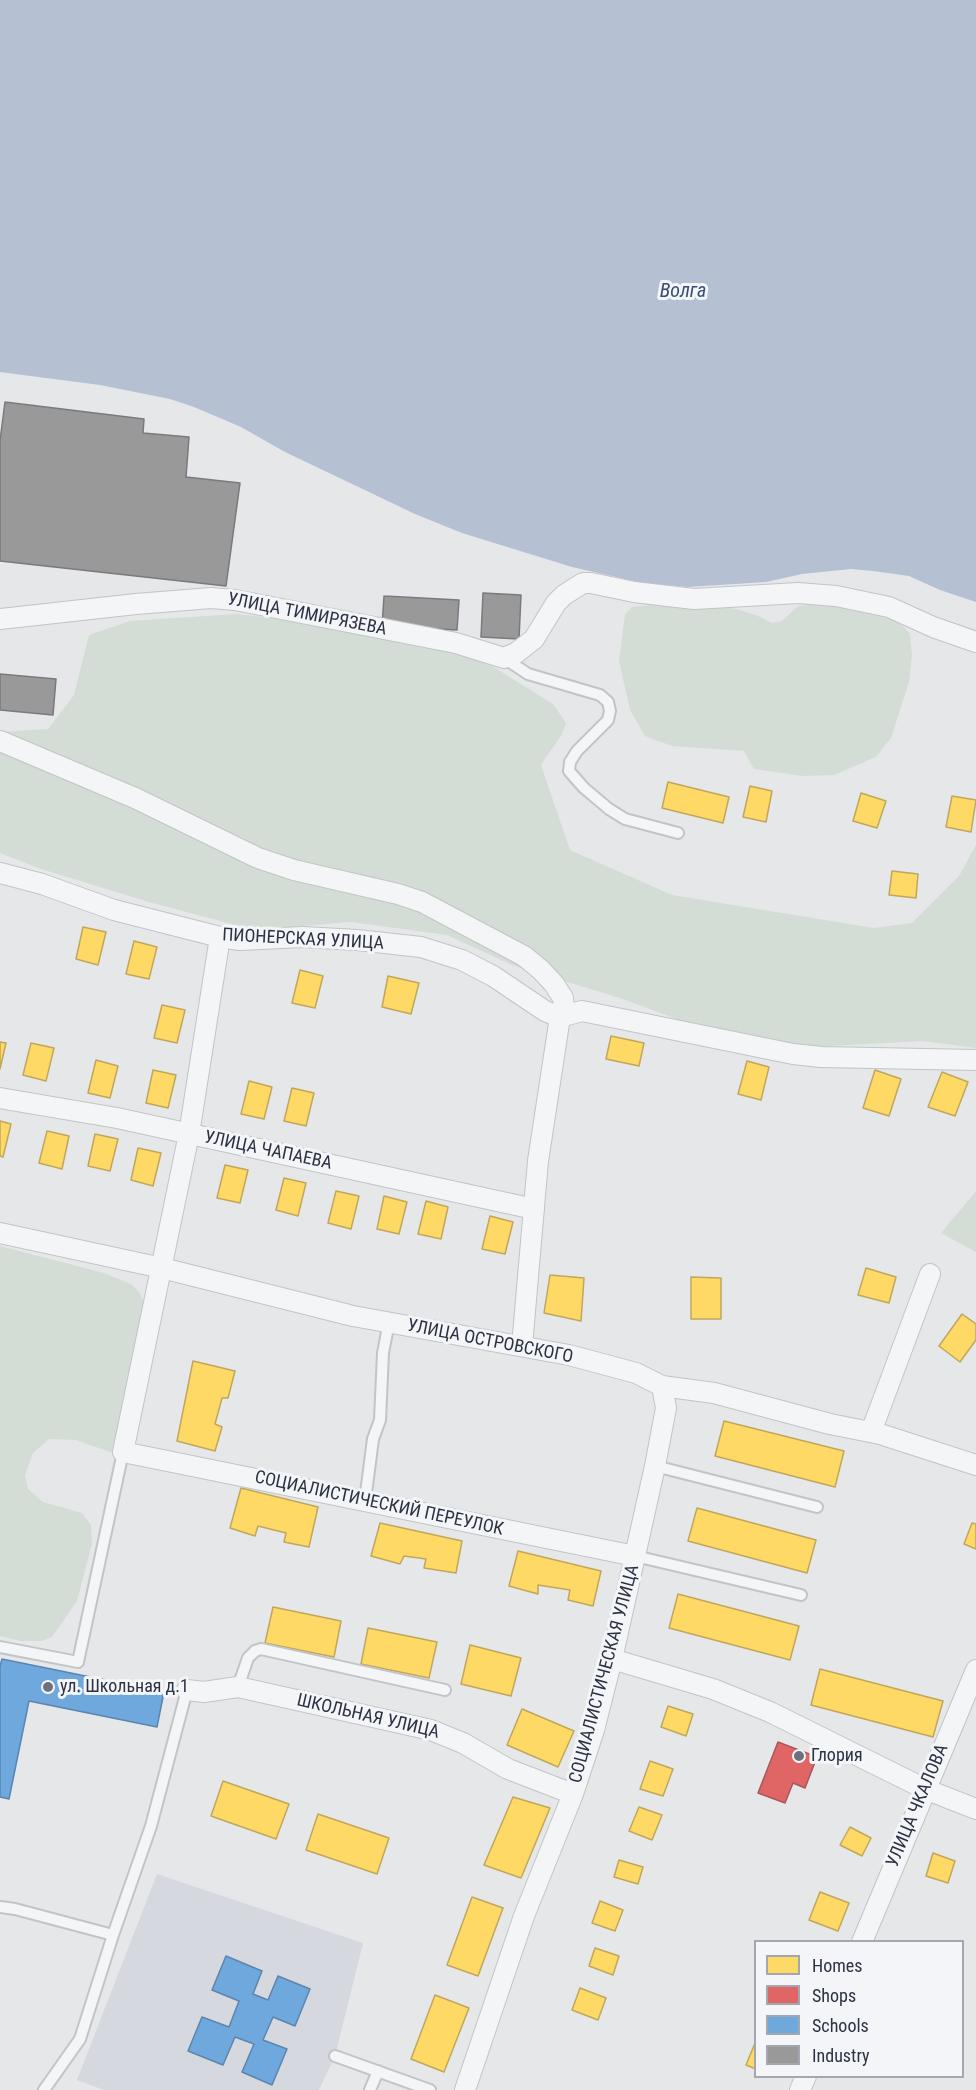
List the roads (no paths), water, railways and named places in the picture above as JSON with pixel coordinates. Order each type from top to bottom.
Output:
[{"type":"street","points":[[504,658],[516,653],[534,639],[556,603],[583,583],[694,599],[798,593],[836,596],[889,607],[933,627],[976,642]]},
{"type":"street","name":"УЛИЦА ТИМИРЯЗЕВА","points":[[0,619],[211,598],[274,606],[456,643],[504,658]]},
{"type":"street","points":[[0,741],[135,798],[258,858],[294,870],[398,894],[442,912],[524,956],[554,984],[563,998],[564,1008],[538,1161],[522,1346]]},
{"type":"street","name":"ПИОНЕРСКАЯ УЛИЦА","points":[[0,873],[42,884],[114,910],[220,937],[240,940],[303,938],[357,940],[421,947],[462,960],[493,976],[545,1011],[561,1017]]},
{"type":"street","points":[[123,1452],[189,1134],[220,937]]},
{"type":"street","points":[[561,1017],[582,1011],[793,1054],[821,1057],[976,1060]]},
{"type":"street","name":"УЛИЦА ЧАПАЕВА","points":[[0,1098],[117,1118],[534,1209]]},
{"type":"street","name":"УЛИЦА ОСТРОВСКОГО","points":[[0,1233],[162,1268],[353,1316],[522,1346],[636,1373],[663,1386],[714,1393],[830,1424],[871,1432],[976,1465]]},
{"type":"street","points":[[871,1432],[930,1274]]},
{"type":"street","name":"СОЦИАЛИСТИЧЕСКАЯ УЛИЦА","points":[[465,2090],[524,1916],[573,1794],[594,1730],[655,1466],[666,1408],[663,1386]]},
{"type":"street","name":"СОЦИАЛИСТИЧЕСКИЙ ПЕРЕУЛОК","points":[[123,1452],[635,1556]]},
{"type":"street","points":[[612,1659],[713,1689],[770,1712],[925,1789],[976,1809]]},
{"type":"street","name":"УЛИЦА ЧКАЛОВА","points":[[862,1940],[976,1670]]},
{"type":"street","name":"ШКОЛЬНАЯ УЛИЦА","points":[[188,1690],[204,1692],[238,1688],[431,1730],[463,1743],[508,1769],[573,1794]]},
{"type":"lane","points":[[504,658],[528,674],[600,695],[608,702],[609,720],[578,751],[570,762],[570,771],[584,788],[609,809],[626,819],[678,833]]},
{"type":"lane","points":[[365,1501],[373,1439],[380,1420],[383,1353],[389,1323]]},
{"type":"lane","points":[[0,1647],[78,1662],[123,1452]]},
{"type":"lane","points":[[655,1466],[818,1507]]},
{"type":"lane","points":[[635,1556],[801,1595]]},
{"type":"lane","points":[[238,1688],[248,1658],[255,1650],[261,1649],[445,1690]]},
{"type":"lane","points":[[44,2090],[80,2039],[151,1826],[188,1690]]},
{"type":"lane","points":[[0,1907],[113,1935]]},
{"type":"lane","points":[[335,2056],[430,2090]]},
{"type":"lane","points":[[370,2090],[378,2071]]},
{"type":"water","name":"Волга","points":[[0,0],[976,0],[976,602],[940,590],[909,576],[851,569],[802,574],[766,582],[688,587],[643,583],[572,567],[462,533],[415,514],[285,452],[241,427],[194,407],[170,399],[100,385],[0,372]]},
{"type":"place","name":"ул. Школьная д.1","points":[[48,1687]]},
{"type":"place","name":"Глория","points":[[799,1756]]}]
